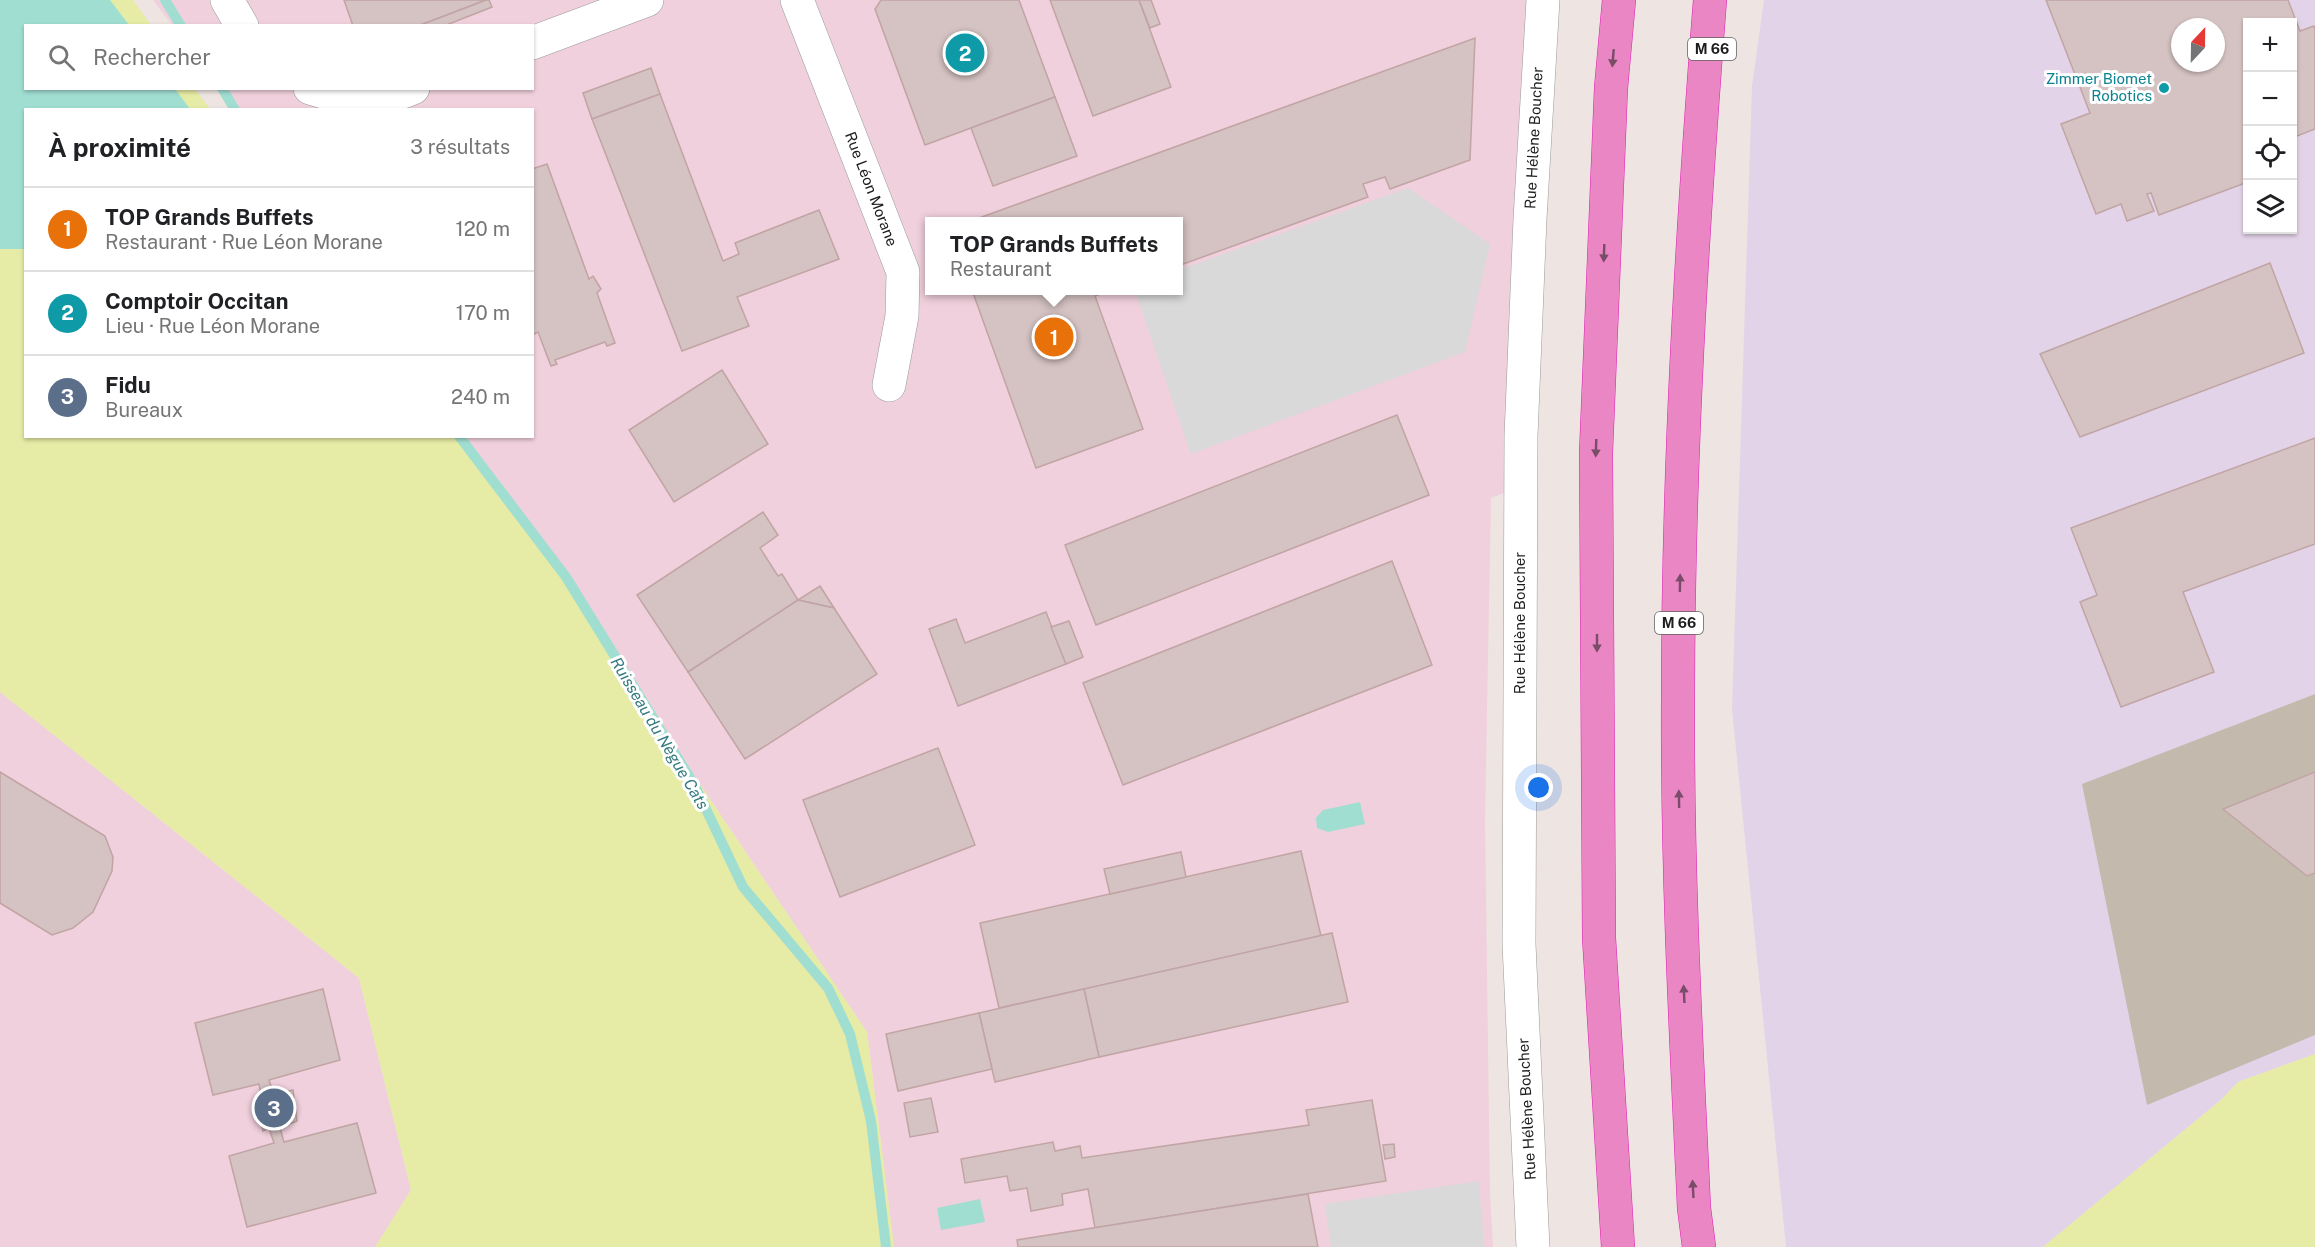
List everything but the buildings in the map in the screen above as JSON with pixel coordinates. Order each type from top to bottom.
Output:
[{"type":"highway","points":[[1618,1247],[1599,938],[1596,453],[1611,88],[1619,0]]},
{"type":"highway","name":"M 66","points":[[1699,1247],[1694,1208],[1682,953],[1678,699],[1682,446],[1702,98],[1710,0]]},
{"type":"highway","name":"M 66","points":[[1702,98],[1722,0]]},
{"type":"street","points":[[227,0],[241,24]]},
{"type":"street","points":[[534,42],[647,0]]},
{"type":"street","name":"Rue Léon Morane","points":[[797,0],[903,272],[902,316],[890,385]]},
{"type":"street","name":"Rue Hélène Boucher","points":[[1533,1247],[1519,944],[1520,483],[1528,241],[1543,0]]},
{"type":"street","points":[[317,90],[350,100],[408,90]]},
{"type":"shaded area","points":[[153,0],[1530,0],[1509,491],[1491,498],[1485,821],[1490,1193],[1493,1247],[894,1247],[867,1032],[467,438],[534,438],[534,108],[233,108],[219,90],[534,90],[534,24],[171,24]]},
{"type":"shaded area","points":[[1764,0],[2315,0],[2315,1054],[2238,1082],[2222,1099],[2043,1247],[1786,1247],[1732,709],[1752,86]]},
{"type":"shaded area","points":[[1408,188],[1490,244],[1465,352],[1191,454],[1136,295],[1183,295],[1183,269]]},
{"type":"shaded area","points":[[0,692],[359,978],[411,1190],[375,1247],[0,1247]]},
{"type":"shaded area","points":[[2315,694],[2315,1035],[2147,1105],[2082,784]]},
{"type":"shaded area","points":[[1479,1181],[1484,1247],[1331,1247],[1325,1204]]},
{"type":"green space","points":[[0,0],[133,0],[150,24],[24,24],[24,90],[196,90],[209,108],[24,108],[24,438],[467,438],[867,1032],[894,1247],[375,1247],[411,1190],[359,978],[0,692]]},
{"type":"green space","points":[[2315,1054],[2315,1247],[2043,1247],[2222,1099],[2238,1082]]},
{"type":"water","points":[[0,0],[110,0],[128,24],[24,24],[24,90],[176,90],[189,108],[24,108],[24,249],[0,249]]},
{"type":"water","points":[[1360,802],[1365,824],[1328,832],[1317,828],[1316,818],[1323,810]]},
{"type":"water","points":[[980,1199],[985,1222],[941,1230],[937,1208]]},
{"type":"waterway","name":"Ruisseau du Nègue Cats","points":[[165,0],[180,24]]},
{"type":"waterway","name":"Ruisseau du Nègue Cats","points":[[223,90],[234,108]]},
{"type":"waterway","name":"Ruisseau du Nègue Cats","points":[[461,438],[566,577],[695,786],[743,887],[828,988],[850,1034],[871,1121],[886,1247]]},
{"type":"place","name":"Comptoir Occitan","points":[[965,53]]},
{"type":"place","name":"Zimmer Biomet Robotics","points":[[2164,88]]},
{"type":"place","name":"TOP Grands Buffets","points":[[1054,337]]},
{"type":"place","name":"Fidu","points":[[274,1108]]}]
